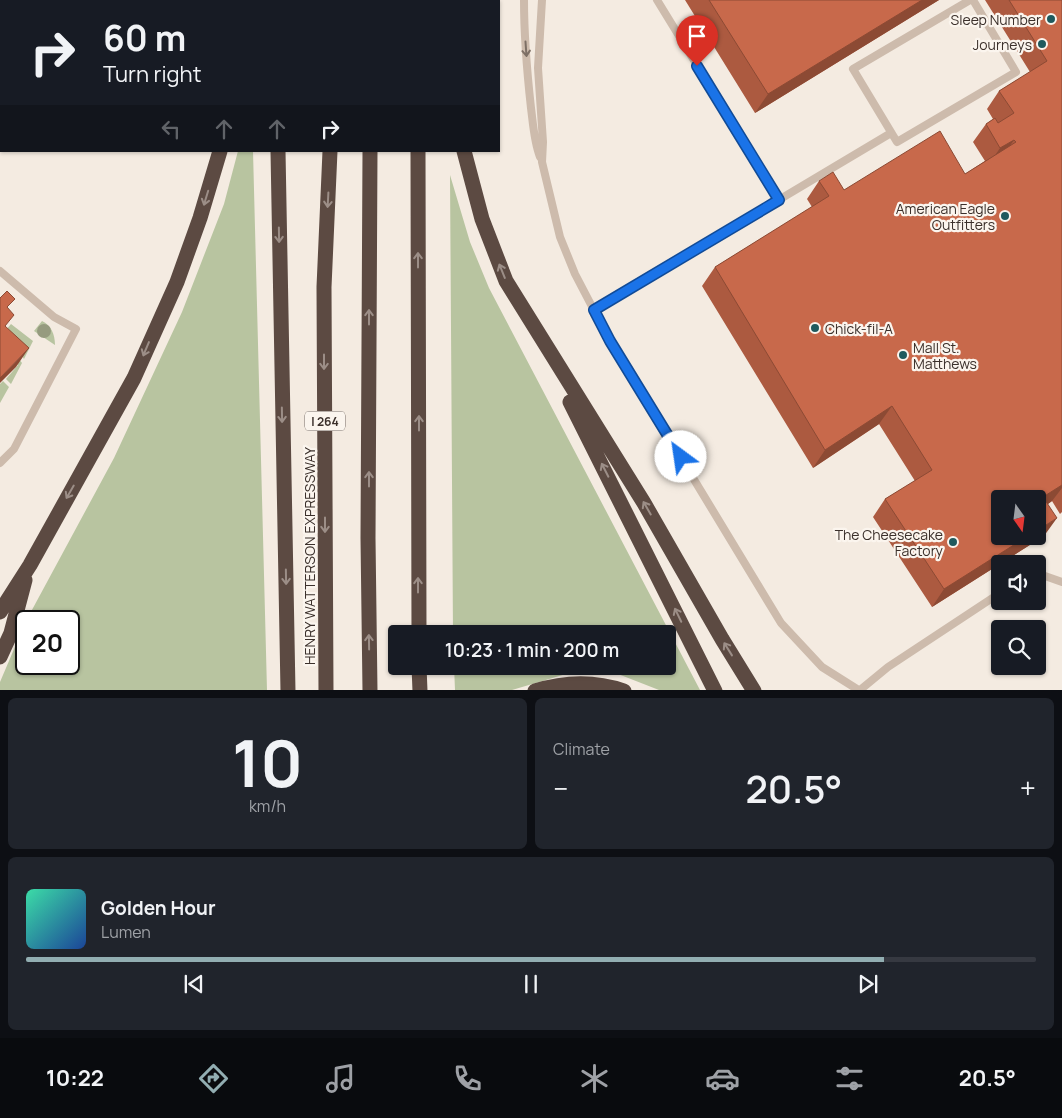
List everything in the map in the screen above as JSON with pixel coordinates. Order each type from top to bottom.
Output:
[{"type":"highway","points":[[0,612],[30,564],[134,378],[177,282],[200,218],[220,152]]},
{"type":"highway","points":[[278,152],[288,690]]},
{"type":"highway","name":"HENRY WATTERSON EXPRESSWAY","points":[[326,690],[324,286],[330,152]]},
{"type":"highway","points":[[370,152],[368,538],[370,690]]},
{"type":"highway","points":[[418,152],[419,625]]},
{"type":"highway","points":[[464,152],[480,212],[506,281],[644,503],[722,639],[754,690]]},
{"type":"highway","points":[[525,314],[715,690]]},
{"type":"highway","points":[[0,657],[11,633],[30,564]]},
{"type":"highway","points":[[419,675],[420,690]]},
{"type":"highway","points":[[535,690],[568,684],[600,685],[624,690]]},
{"type":"lane","points":[[524,0],[524,24],[531,111],[538,152],[560,237],[575,274],[610,341],[782,623],[822,667],[860,690],[888,667],[991,599]]},
{"type":"lane","points":[[542,0],[538,68],[542,162]]},
{"type":"lane","points":[[657,0],[779,200]]},
{"type":"lane","points":[[971,0],[1016,72],[897,142],[891,133],[853,69],[971,0]]},
{"type":"lane","points":[[594,310],[891,133]]},
{"type":"lane","points":[[0,271],[54,317],[76,329],[14,449],[0,463]]},
{"type":"lane","points":[[1046,576],[1062,582]]},
{"type":"green space","points":[[238,152],[253,152],[267,690],[0,690],[0,682],[15,647],[15,675],[80,675],[80,610],[32,610],[114,458],[182,312],[224,204]]},
{"type":"green space","points":[[450,175],[470,242],[489,288],[666,625],[453,625]]},
{"type":"green space","points":[[42,321],[52,330],[55,345],[34,331]]},
{"type":"green space","points":[[11,324],[33,341],[24,359],[5,331]]},
{"type":"green space","points":[[19,359],[22,363],[11,384],[6,379],[18,365],[16,363]]},
{"type":"green space","points":[[3,381],[9,387],[0,403],[0,384]]},
{"type":"green space","points":[[676,644],[700,690],[659,690],[621,675],[676,675]]},
{"type":"green space","points":[[454,675],[563,675],[512,690],[455,690]]},
{"type":"building","points":[[709,0],[922,0],[768,94]]},
{"type":"building","name":"Mall St. Matthews","points":[[1009,0],[1062,0],[1062,485],[1046,495],[1046,490],[991,490],[991,545],[1014,545],[998,555],[991,555],[991,559],[944,589],[885,499],[932,470],[892,406],[825,450],[715,267],[829,196],[819,181],[833,172],[844,190],[940,131],[965,174],[1016,142],[1014,140],[1000,148],[986,124],[995,118],[998,123],[1014,113],[999,91],[1047,61]]},
{"type":"building","points":[[7,291],[15,299],[7,307],[14,315],[5,326],[29,348],[0,378],[0,298]]},
{"type":"building","name":"Mall St. Matthews","points":[[1046,502],[1057,518],[1046,525]]},
{"type":"place","name":"Sleep Number","points":[[1051,19]]},
{"type":"place","name":"Journeys","points":[[1042,44]]},
{"type":"place","name":"American Eagle Outfitters","points":[[1005,216]]},
{"type":"place","name":"Chick-fil-A","points":[[815,328]]},
{"type":"place","name":"Mall St. Matthews","points":[[903,355]]},
{"type":"place","name":"The Cheesecake Factory","points":[[953,542]]},
{"type":"route","points":[[681,457],[610,341],[594,310],[779,200],[697,66]]}]
